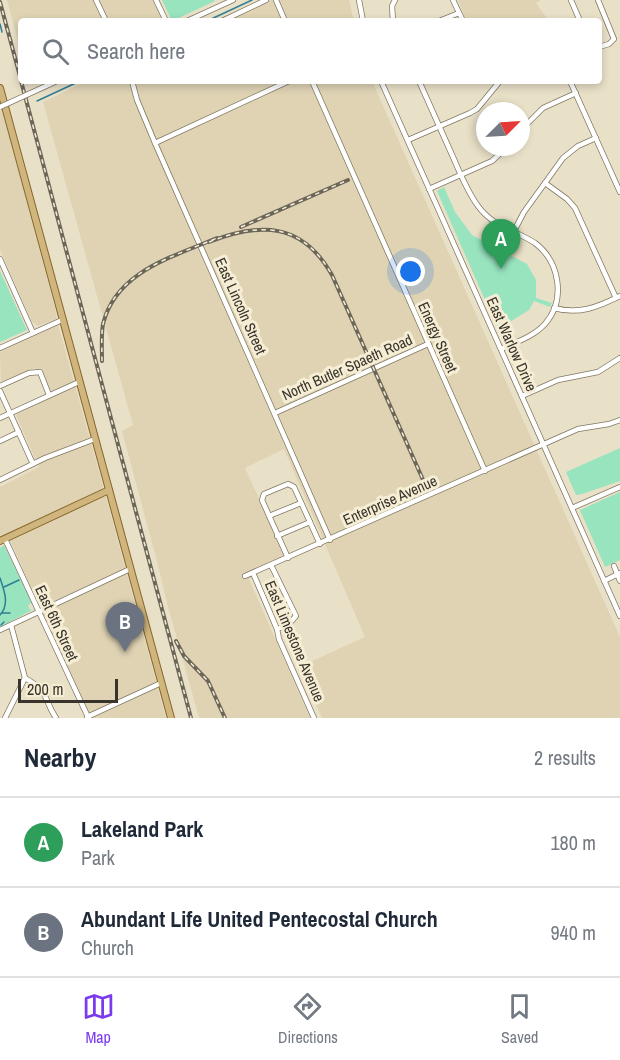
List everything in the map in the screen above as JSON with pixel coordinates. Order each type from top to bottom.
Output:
[{"type":"main road","points":[[0,88],[171,718]]},
{"type":"main road","points":[[2,540],[109,490]]},
{"type":"street","points":[[96,0],[105,18]]},
{"type":"street","points":[[156,0],[165,18]]},
{"type":"street","points":[[192,18],[219,3],[233,0]]},
{"type":"street","points":[[228,18],[266,0]]},
{"type":"street","points":[[276,0],[284,18]]},
{"type":"street","points":[[359,0],[362,18]]},
{"type":"street","points":[[393,18],[392,6],[395,0]]},
{"type":"street","points":[[453,0],[462,18]]},
{"type":"street","points":[[571,0],[579,18]]},
{"type":"street","points":[[598,0],[614,39],[602,46]]},
{"type":"street","points":[[446,18],[459,13]]},
{"type":"street","points":[[0,107],[50,84]]},
{"type":"street","name":"East Lincoln Street","points":[[133,84],[155,143],[330,540]]},
{"type":"street","points":[[155,143],[283,84]]},
{"type":"street","name":"Energy Street","points":[[313,84],[485,471]]},
{"type":"street","name":"East Warlow Drive","points":[[382,84],[620,616]]},
{"type":"street","points":[[421,84],[461,175],[480,209],[496,224],[535,244],[551,261],[558,283],[554,308],[550,317],[536,332],[501,349]]},
{"type":"street","points":[[408,141],[477,109],[496,86],[494,84]]},
{"type":"street","points":[[572,84],[620,192]]},
{"type":"street","points":[[530,121],[543,108],[576,93]]},
{"type":"street","points":[[513,233],[524,212],[570,151],[596,138]]},
{"type":"street","points":[[429,189],[492,161],[497,156]]},
{"type":"street","points":[[545,183],[575,208],[618,297],[590,310],[573,311],[554,308]]},
{"type":"street","points":[[0,259],[33,333]]},
{"type":"street","points":[[0,348],[63,320]]},
{"type":"street","name":"North Butler Spaeth Road","points":[[275,413],[428,344]]},
{"type":"street","points":[[522,396],[558,380],[598,372],[620,357]]},
{"type":"street","points":[[0,386],[29,373],[40,372],[49,395]]},
{"type":"street","points":[[0,418],[79,382]]},
{"type":"street","points":[[0,391],[33,464]]},
{"type":"street","name":"Enterprise Avenue","points":[[245,576],[578,429],[620,420]]},
{"type":"street","points":[[0,441],[19,432]]},
{"type":"street","points":[[0,472],[2,479],[95,439]]},
{"type":"street","points":[[288,558],[262,500],[262,496],[280,487],[291,484],[320,544]]},
{"type":"street","points":[[572,508],[620,487]]},
{"type":"street","points":[[269,516],[301,503]]},
{"type":"street","points":[[277,536],[310,522]]},
{"type":"street","name":"East 6th Street","points":[[2,540],[39,612],[87,717]]},
{"type":"street","points":[[272,565],[296,616],[288,625],[277,629]]},
{"type":"street","points":[[614,566],[620,581]]},
{"type":"street","points":[[0,630],[130,569]]},
{"type":"street","name":"East Limestone Avenue","points":[[253,573],[314,718]]},
{"type":"street","points":[[604,581],[619,574]]},
{"type":"street","points":[[5,718],[25,678],[11,625]]},
{"type":"street","points":[[25,678],[44,692],[56,718]]},
{"type":"street","points":[[87,717],[161,683]]},
{"type":"shaded area","points":[[7,0],[153,0],[162,18],[18,18],[18,41]]},
{"type":"shaded area","points":[[259,0],[349,0],[353,18],[220,18]]},
{"type":"shaded area","points":[[458,0],[541,0],[536,3],[547,18],[466,18]]},
{"type":"shaded area","points":[[81,84],[373,84],[620,637],[620,718],[322,718],[299,667],[365,637],[284,449],[245,468],[285,555],[256,568],[258,575],[249,579],[310,718],[199,718],[122,431],[133,425],[43,102]]},
{"type":"shaded area","points":[[0,109],[2,109],[57,316],[56,319],[38,326],[32,322],[0,250]]},
{"type":"shaded area","points":[[58,325],[103,486],[102,489],[0,536],[0,487],[39,467],[16,415],[49,399],[35,368],[1,382],[0,352]]},
{"type":"shaded area","points":[[106,497],[166,718],[90,718],[10,540]]},
{"type":"green space","points":[[162,0],[215,1],[178,18],[171,18]]},
{"type":"green space","points":[[444,187],[455,212],[472,235],[527,264],[536,280],[536,298],[552,303],[550,307],[534,301],[529,310],[508,323],[515,338],[504,343],[437,191]]},
{"type":"green space","points":[[0,271],[27,330],[0,342]]},
{"type":"green space","points":[[620,448],[620,481],[576,495],[566,472]]},
{"type":"green space","points":[[620,492],[620,560],[605,567],[580,510]]},
{"type":"green space","points":[[4,545],[32,603],[28,605],[30,610],[34,609],[0,627],[0,548]]},
{"type":"waterway","points":[[213,18],[252,0]]},
{"type":"waterway","points":[[0,24],[2,32]]},
{"type":"waterway","points":[[37,101],[74,84]]},
{"type":"waterway","points":[[495,313],[503,331],[499,333]]},
{"type":"waterway","points":[[0,578],[5,602],[0,615]]},
{"type":"waterway","points":[[4,587],[19,580]]},
{"type":"waterway","points":[[2,613],[10,613]]},
{"type":"waterway","points":[[1,625],[4,622]]},
{"type":"railway","points":[[0,2],[18,69]]},
{"type":"railway","points":[[22,84],[191,718]]},
{"type":"railway","points":[[241,227],[348,180]]},
{"type":"railway","points":[[209,242],[246,231],[278,231],[293,236],[307,245],[320,258],[332,275],[424,482]]},
{"type":"railway","points":[[102,361],[103,324],[110,306],[120,291],[148,268],[217,238]]},
{"type":"railway","points":[[176,641],[184,656],[208,681],[225,718]]},
{"type":"place","name":"Lakeland Park","points":[[501,269]]},
{"type":"place","name":"Abundant Life United Pentecostal Church","points":[[125,652]]}]
